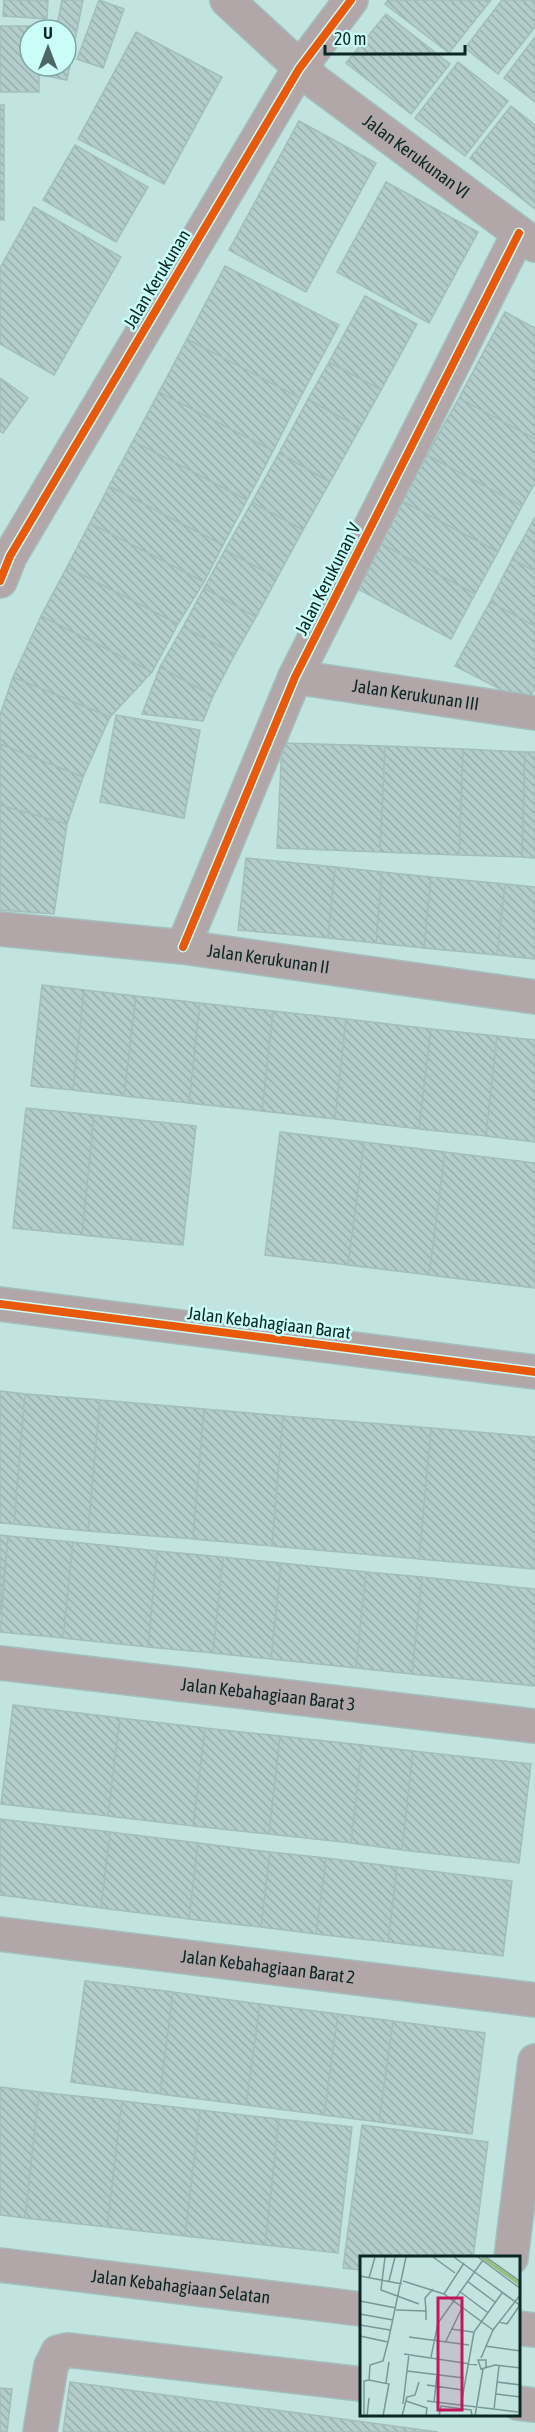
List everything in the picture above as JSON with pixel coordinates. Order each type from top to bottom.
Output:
[{"type":"street","name":"Jalan Kerukunan VI","points":[[227,0],[299,69],[527,239]]},
{"type":"street","name":"Jalan Kerukunan","points":[[0,581],[10,556],[299,69],[351,0]]},
{"type":"street","name":"Jalan Kerukunan V","points":[[183,947],[295,677],[527,239]]},
{"type":"street","name":"Jalan Kerukunan III","points":[[295,677],[535,713]]},
{"type":"street","name":"Jalan Kerukunan II","points":[[0,929],[183,947],[535,997]]},
{"type":"street","name":"Jalan Kebahagiaan Barat","points":[[0,1304],[535,1372]]},
{"type":"street","name":"Jalan Kebahagiaan Barat 3","points":[[0,1664],[535,1726]]},
{"type":"street","name":"Jalan Kebahagiaan Barat 2","points":[[0,1934],[535,2000]]},
{"type":"street","points":[[511,2256],[535,2061]]},
{"type":"street","name":"Jalan Kebahagiaan Selatan","points":[[0,2265],[360,2309]]},
{"type":"street","points":[[520,2328],[535,2330]]},
{"type":"street","points":[[40,2432],[51,2366],[58,2352],[67,2350],[360,2384]]},
{"type":"street","points":[[520,2403],[535,2405]]},
{"type":"building","points":[[4,0],[48,0],[47,18],[3,16]]},
{"type":"building","points":[[62,0],[83,0],[78,25],[78,18],[58,18]]},
{"type":"building","points":[[99,0],[124,9],[103,68],[78,59]]},
{"type":"building","points":[[388,0],[491,0],[449,53],[385,4]]},
{"type":"building","points":[[502,0],[535,0],[535,27],[498,74],[465,48]]},
{"type":"building","points":[[386,14],[450,64],[411,114],[346,63]]},
{"type":"building","points":[[0,26],[18,26],[18,78],[39,78],[39,92],[0,92]]},
{"type":"building","points":[[136,32],[222,77],[164,184],[78,139]]},
{"type":"building","points":[[535,37],[535,102],[504,78]]},
{"type":"building","points":[[458,62],[508,101],[465,156],[415,118]]},
{"type":"building","points":[[0,105],[4,105],[4,220],[0,220]]},
{"type":"building","points":[[511,106],[535,125],[535,209],[470,158]]},
{"type":"building","points":[[299,121],[376,163],[306,292],[229,250]]},
{"type":"building","points":[[75,145],[148,187],[116,242],[43,200]]},
{"type":"building","points":[[386,182],[478,232],[429,323],[337,272]]},
{"type":"building","points":[[34,207],[121,257],[54,375],[0,344],[0,268]]},
{"type":"building","points":[[225,266],[339,325],[300,398],[187,339]]},
{"type":"building","points":[[365,296],[417,324],[381,390],[329,362]]},
{"type":"building","points":[[505,312],[535,328],[535,439],[459,398]]},
{"type":"building","points":[[187,339],[300,398],[273,451],[159,392]]},
{"type":"building","points":[[329,362],[381,390],[360,428],[308,399]]},
{"type":"building","points":[[0,378],[28,398],[3,433],[0,431]]},
{"type":"building","points":[[159,392],[273,451],[247,500],[133,441]]},
{"type":"building","points":[[459,398],[535,439],[535,483],[522,506],[427,455]]},
{"type":"building","points":[[308,399],[360,428],[330,482],[279,453]]},
{"type":"building","points":[[133,441],[247,500],[223,545],[109,486]]},
{"type":"building","points":[[279,453],[330,482],[303,530],[252,502]]},
{"type":"building","points":[[427,455],[522,506],[498,552],[402,501]]},
{"type":"building","points":[[109,486],[223,545],[204,582],[90,523]]},
{"type":"building","points":[[402,501],[498,552],[475,594],[380,543]]},
{"type":"building","points":[[252,502],[303,530],[277,578],[225,550]]},
{"type":"building","points":[[535,517],[535,571],[512,559]]},
{"type":"building","points":[[90,523],[204,582],[178,624],[67,567]]},
{"type":"building","points":[[380,543],[475,594],[451,639],[356,588]]},
{"type":"building","points":[[225,550],[277,578],[256,617],[204,588]]},
{"type":"building","points":[[512,559],[535,571],[535,626],[490,602]]},
{"type":"building","points":[[67,567],[178,624],[152,672],[41,616]]},
{"type":"building","points":[[204,588],[256,617],[235,654],[183,627]]},
{"type":"building","points":[[490,602],[535,626],[535,688],[527,703],[455,666]]},
{"type":"building","points":[[41,616],[152,672],[110,717],[13,677]]},
{"type":"building","points":[[183,627],[235,654],[213,696],[160,667]]},
{"type":"building","points":[[160,667],[213,696],[203,721],[142,714]]},
{"type":"building","points":[[13,677],[110,717],[83,777],[0,744],[0,715]]},
{"type":"building","points":[[116,715],[200,730],[184,818],[100,802]]},
{"type":"building","points":[[282,743],[385,746],[380,852],[277,848]]},
{"type":"building","points":[[0,744],[83,777],[67,824],[0,805]]},
{"type":"building","points":[[385,746],[463,749],[459,855],[380,852]]},
{"type":"building","points":[[463,749],[525,752],[522,857],[459,855]]},
{"type":"building","points":[[525,752],[535,752],[535,858],[522,857]]},
{"type":"building","points":[[0,805],[67,824],[54,914],[0,910]]},
{"type":"building","points":[[246,858],[335,867],[328,938],[238,930]]},
{"type":"building","points":[[335,867],[382,872],[376,943],[328,938]]},
{"type":"building","points":[[382,872],[431,877],[424,948],[376,943]]},
{"type":"building","points":[[431,877],[505,884],[497,955],[424,948]]},
{"type":"building","points":[[505,884],[535,887],[535,959],[497,955]]},
{"type":"building","points":[[42,985],[84,990],[73,1090],[31,1086]]},
{"type":"building","points":[[84,990],[136,996],[124,1096],[73,1090]]},
{"type":"building","points":[[136,996],[200,1003],[189,1103],[124,1096]]},
{"type":"building","points":[[200,1003],[273,1011],[262,1111],[189,1103]]},
{"type":"building","points":[[273,1011],[346,1019],[335,1119],[262,1111]]},
{"type":"building","points":[[346,1019],[431,1029],[419,1129],[335,1119]]},
{"type":"building","points":[[431,1029],[497,1036],[486,1136],[419,1129]]},
{"type":"building","points":[[497,1036],[535,1040],[535,1142],[486,1136]]},
{"type":"building","points":[[26,1108],[94,1115],[82,1235],[13,1228]]},
{"type":"building","points":[[94,1115],[196,1126],[183,1245],[82,1235]]},
{"type":"building","points":[[280,1132],[364,1142],[348,1265],[265,1255]]},
{"type":"building","points":[[364,1142],[445,1152],[429,1275],[348,1265]]},
{"type":"building","points":[[445,1152],[535,1163],[535,1288],[429,1275]]},
{"type":"building","points":[[0,1391],[25,1394],[14,1524],[0,1523]]},
{"type":"building","points":[[25,1394],[100,1400],[88,1531],[14,1524]]},
{"type":"building","points":[[100,1400],[204,1409],[193,1539],[88,1531]]},
{"type":"building","points":[[204,1409],[283,1416],[272,1546],[193,1539]]},
{"type":"building","points":[[283,1416],[431,1428],[419,1559],[272,1546]]},
{"type":"building","points":[[431,1428],[535,1437],[535,1569],[419,1559]]},
{"type":"building","points":[[0,1535],[8,1536],[0,1615]]},
{"type":"building","points":[[8,1536],[73,1542],[63,1638],[0,1632]]},
{"type":"building","points":[[73,1542],[157,1551],[148,1647],[63,1638]]},
{"type":"building","points":[[157,1551],[223,1557],[213,1653],[148,1647]]},
{"type":"building","points":[[223,1557],[281,1563],[271,1659],[213,1653]]},
{"type":"building","points":[[281,1563],[366,1572],[356,1668],[271,1659]]},
{"type":"building","points":[[366,1572],[422,1577],[412,1674],[356,1668]]},
{"type":"building","points":[[422,1577],[535,1589],[535,1686],[412,1674]]},
{"type":"building","points":[[13,1705],[120,1718],[108,1816],[1,1804]]},
{"type":"building","points":[[120,1718],[205,1728],[193,1826],[108,1816]]},
{"type":"building","points":[[205,1728],[280,1736],[269,1834],[193,1826]]},
{"type":"building","points":[[280,1736],[362,1745],[351,1843],[269,1834]]},
{"type":"building","points":[[362,1745],[413,1751],[402,1850],[351,1843]]},
{"type":"building","points":[[413,1751],[531,1764],[519,1863],[402,1850]]},
{"type":"building","points":[[0,1819],[110,1832],[101,1908],[0,1895]]},
{"type":"building","points":[[110,1832],[198,1843],[189,1919],[101,1908]]},
{"type":"building","points":[[198,1843],[270,1852],[261,1927],[189,1919]]},
{"type":"building","points":[[270,1852],[326,1858],[316,1934],[261,1927]]},
{"type":"building","points":[[326,1858],[397,1867],[388,1942],[316,1934]]},
{"type":"building","points":[[397,1867],[512,1881],[503,1956],[388,1942]]},
{"type":"building","points":[[85,1981],[173,1992],[160,2094],[71,2082]]},
{"type":"building","points":[[173,1992],[260,2004],[246,2105],[160,2094]]},
{"type":"building","points":[[260,2004],[338,2014],[324,2115],[246,2105]]},
{"type":"building","points":[[338,2014],[393,2021],[379,2122],[324,2115]]},
{"type":"building","points":[[393,2021],[485,2033],[472,2134],[379,2122]]},
{"type":"building","points":[[0,2087],[39,2092],[25,2218],[0,2215]]},
{"type":"building","points":[[39,2092],[122,2101],[107,2227],[25,2218]]},
{"type":"building","points":[[122,2101],[200,2110],[185,2236],[107,2227]]},
{"type":"building","points":[[200,2110],[279,2119],[265,2245],[185,2236]]},
{"type":"building","points":[[279,2119],[352,2127],[338,2253],[265,2245]]},
{"type":"building","points":[[362,2125],[488,2142],[473,2256],[360,2256],[360,2270],[343,2268]]},
{"type":"building","points":[[70,2382],[438,2432],[63,2432]]},
{"type":"building","points":[[0,2388],[12,2389],[7,2432],[0,2432]]},
{"type":"cycle path","points":[[0,581],[10,556],[299,69],[351,0]]},
{"type":"cycle path","points":[[183,947],[295,677],[519,233]]},
{"type":"cycle path","points":[[0,1304],[535,1372]]}]
